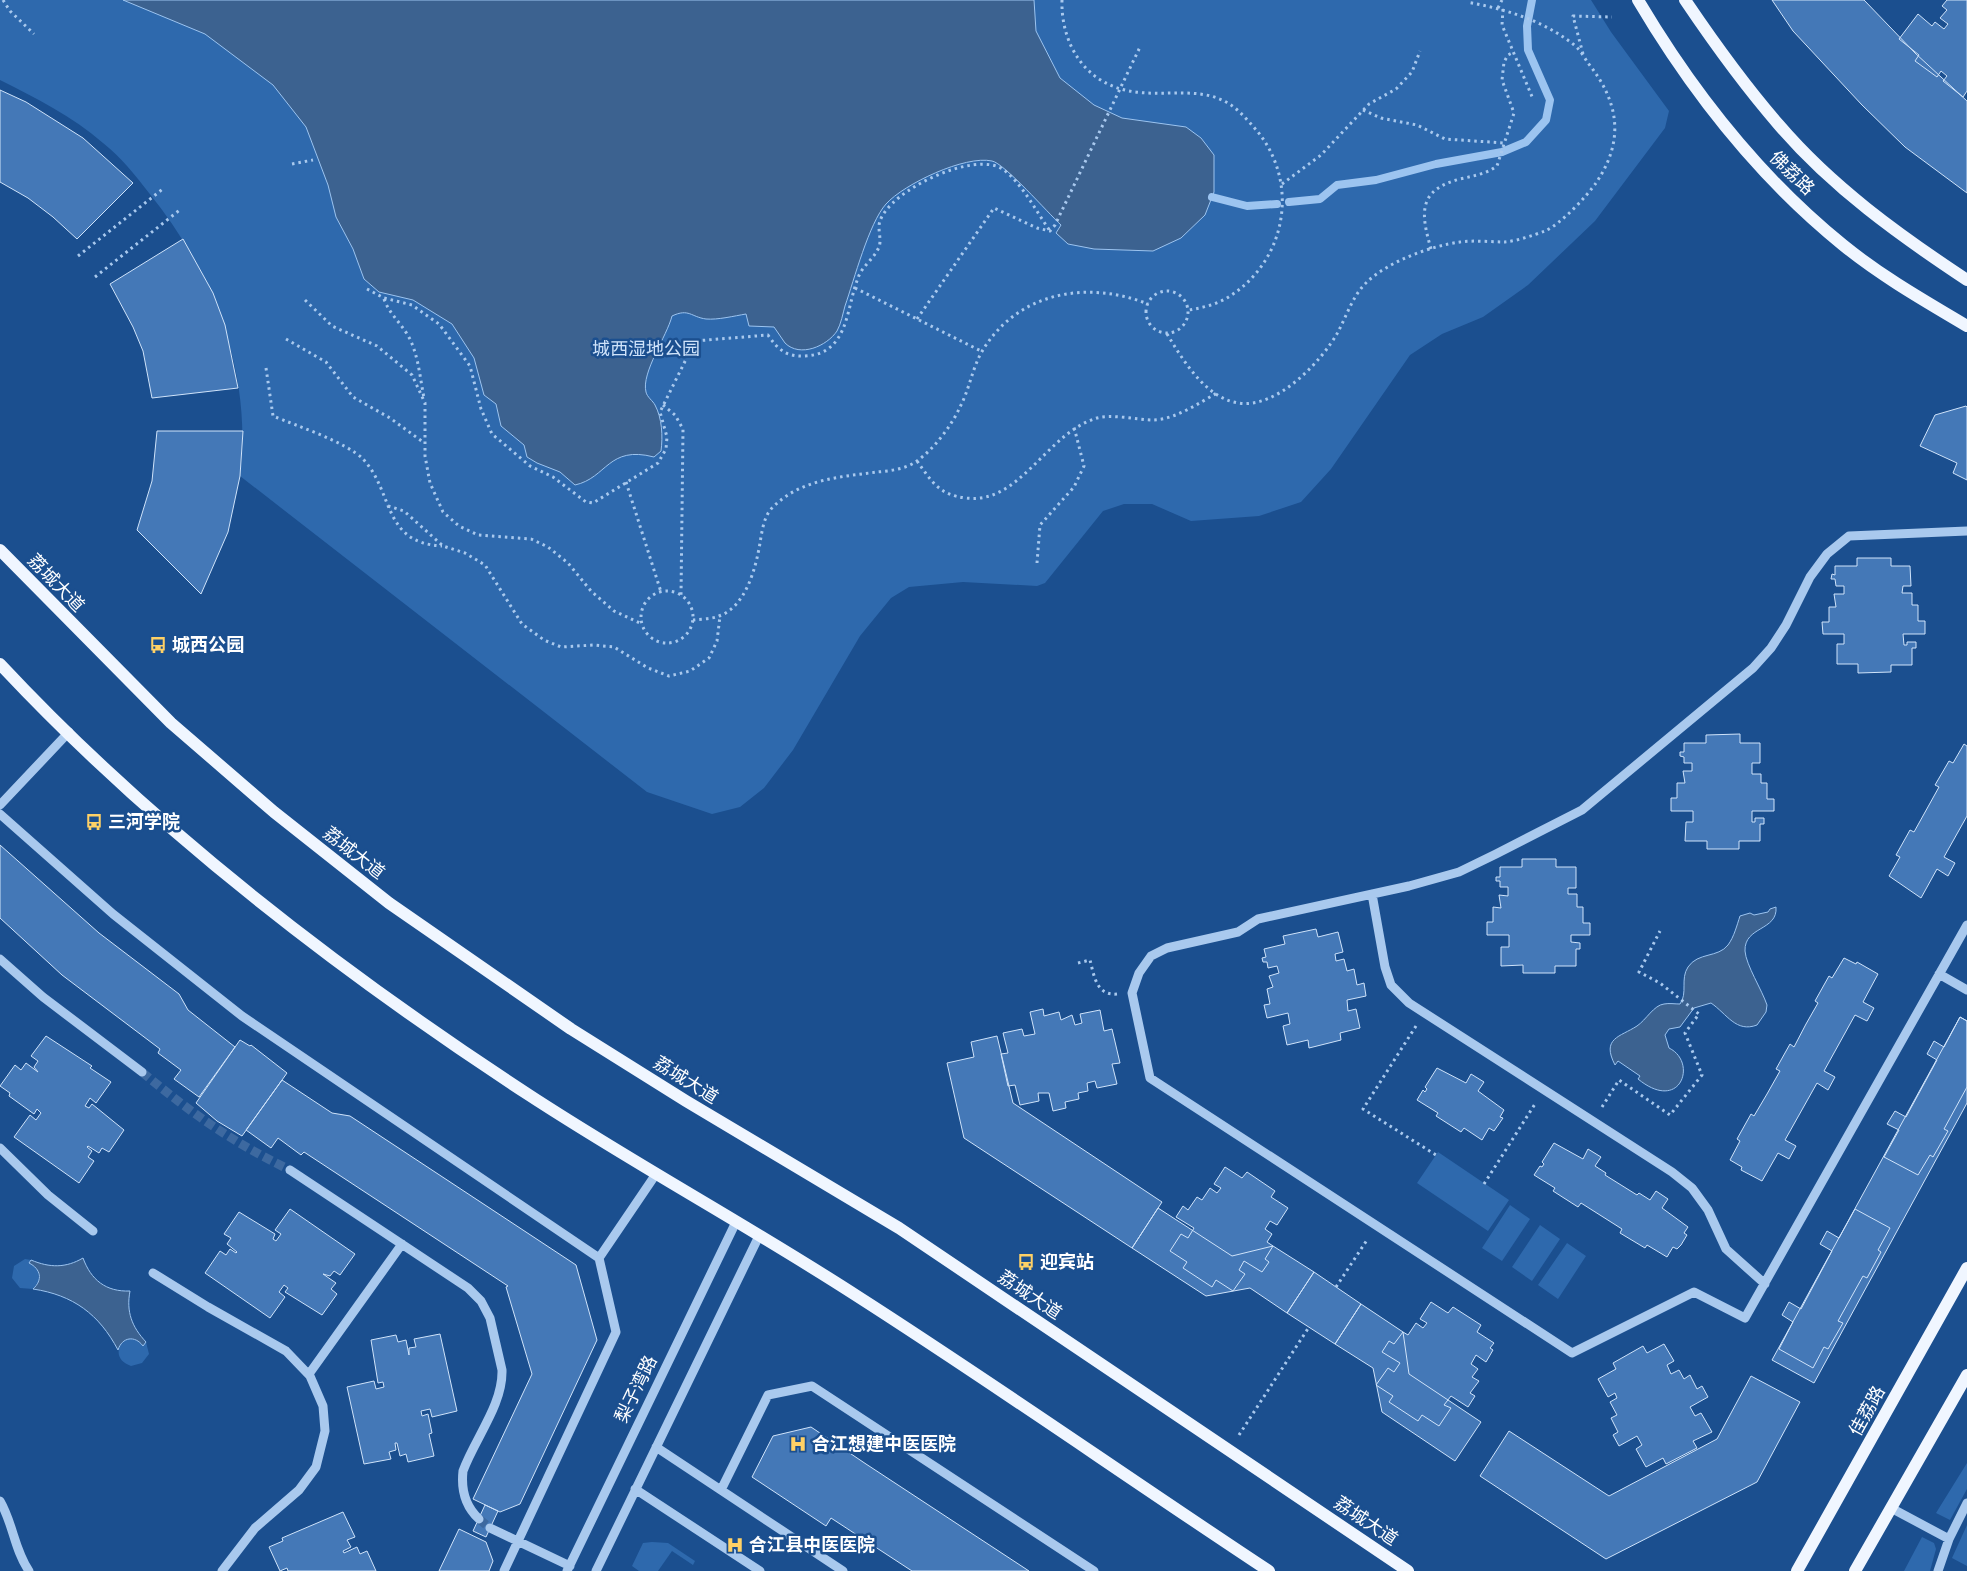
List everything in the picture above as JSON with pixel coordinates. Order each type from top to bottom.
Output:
[{"type":"main road","name":"佛荔路","points":[[1638,0],[1692,86],[1749,157],[1844,246],[1909,291],[1967,326]]},
{"type":"main road","name":"佛荔路","points":[[1685,0],[1724,57],[1774,119],[1828,175],[1869,211],[1967,280]]},
{"type":"main road","name":"荔城大道","points":[[0,550],[171,723],[274,812],[389,903],[571,1029],[686,1101],[899,1228],[1408,1571]]},
{"type":"main road","points":[[0,664],[116,779],[222,870],[342,965],[528,1094],[856,1295],[1269,1571]]},
{"type":"main road","name":"佳荔路","points":[[1797,1571],[1967,1268]]},
{"type":"main road","points":[[1855,1571],[1967,1375]]},
{"type":"street","points":[[1967,531],[1849,536],[1827,554],[1810,577],[1772,648],[1753,668],[1582,810],[1459,872],[1372,894],[1258,919],[1238,932],[1167,948],[1151,956],[1139,973],[1132,993],[1150,1078],[1572,1352],[1694,1292],[1745,1318],[1967,925]]},
{"type":"street","points":[[0,805],[68,732]]},
{"type":"street","points":[[0,814],[113,914],[242,1016],[599,1258],[616,1332],[504,1571]]},
{"type":"street","points":[[1372,894],[1390,985],[1409,1003],[1424,1013],[1672,1172],[1692,1188],[1708,1210],[1726,1249],[1765,1284]]},
{"type":"street","points":[[0,958],[44,997],[142,1072]]},
{"type":"street","points":[[1939,974],[1967,990]]},
{"type":"street","points":[[0,1148],[48,1195],[93,1231]]},
{"type":"street","points":[[290,1170],[468,1288],[481,1301],[490,1318],[502,1370],[501,1388],[468,1458],[462,1483],[468,1506],[479,1519]]},
{"type":"street","points":[[599,1258],[656,1174]]},
{"type":"street","name":"梨子湾路","points":[[569,1568],[736,1222]]},
{"type":"street","points":[[596,1571],[759,1236]]},
{"type":"street","points":[[309,1374],[402,1244]]},
{"type":"street","points":[[153,1273],[208,1307],[286,1351],[309,1374],[323,1406],[325,1419],[323,1444],[316,1467],[299,1490],[255,1528],[222,1571]]},
{"type":"street","points":[[721,1490],[768,1395],[812,1386],[1094,1571]]},
{"type":"street","points":[[656,1447],[843,1571]]},
{"type":"street","points":[[635,1489],[760,1571]]},
{"type":"street","points":[[0,1501],[12,1524],[16,1545],[29,1571]]},
{"type":"street","points":[[1938,1571],[1949,1539],[1967,1503]]},
{"type":"street","points":[[1891,1508],[1949,1539]]},
{"type":"street","points":[[490,1528],[569,1568]]},
{"type":"path","points":[[3,0],[16,18],[34,34]]},
{"type":"path","points":[[1062,0],[1062,19],[1066,36],[1074,52],[1098,78],[1120,89],[1148,94],[1210,96],[1231,106],[1264,140],[1273,156],[1282,184],[1283,212],[1279,230],[1264,264],[1253,278],[1224,300],[1189,310]]},
{"type":"path","points":[[1502,0],[1502,25],[1533,99]]},
{"type":"path","points":[[1167,334],[1176,332],[1188,320],[1189,310],[1186,302],[1173,292],[1156,294],[1148,304],[1146,315],[1148,322],[1153,328],[1167,334],[1200,381],[1217,393],[1240,404],[1262,401],[1292,385],[1314,364],[1338,333],[1351,305],[1367,282],[1408,255],[1461,242],[1508,242],[1547,230],[1570,212],[1596,183],[1614,145],[1615,114],[1602,80],[1574,45],[1545,27],[1509,10],[1467,2]]},
{"type":"path","points":[[1584,57],[1573,16],[1612,17]]},
{"type":"path","points":[[1050,231],[1055,225],[1140,47]]},
{"type":"path","points":[[1282,184],[1321,155],[1369,104],[1396,89],[1412,72],[1420,51]]},
{"type":"path","points":[[1431,249],[1423,218],[1427,200],[1436,190],[1456,180],[1490,171],[1497,166],[1514,113],[1505,92],[1503,71],[1504,62],[1514,52]]},
{"type":"path","points":[[1363,110],[1381,118],[1417,125],[1445,139],[1504,143]]},
{"type":"path","points":[[292,164],[313,160]]},
{"type":"path","points":[[367,289],[384,298],[412,305],[439,324],[470,366],[481,409],[492,434],[530,466],[553,477],[586,502],[593,503],[658,463],[666,449],[667,437],[660,412],[695,342],[768,335],[777,349],[793,357],[809,356],[827,349],[839,338],[846,323],[855,288],[863,268],[871,261],[880,246],[880,221],[891,205],[912,189],[960,166],[990,164],[1004,170],[1024,193],[1050,231]]},
{"type":"path","points":[[78,256],[164,188]]},
{"type":"path","points":[[917,319],[994,208],[1037,228],[1050,231]]},
{"type":"path","points":[[95,277],[181,209]]},
{"type":"path","points":[[855,288],[982,352]]},
{"type":"path","points":[[693,620],[720,616],[732,608],[747,587],[758,558],[762,527],[771,508],[792,492],[821,480],[895,470],[917,462],[947,430],[961,405],[982,352],[1004,325],[1020,312],[1038,302],[1057,295],[1075,292],[1112,293],[1148,304]]},
{"type":"path","points":[[384,298],[389,312],[408,335],[417,362],[425,403],[424,442],[430,483],[443,512],[454,522],[478,535],[531,539],[548,547],[568,563],[591,591],[614,611],[642,624]]},
{"type":"path","points":[[305,300],[332,326],[377,346],[412,375],[425,403]]},
{"type":"path","points":[[286,339],[326,362],[353,397],[390,418],[424,442]]},
{"type":"path","points":[[266,368],[274,416],[347,448],[363,460],[397,526],[411,538],[429,546],[443,546],[465,553],[485,565],[522,624],[544,640],[561,647],[594,645],[614,647],[648,668],[669,676],[690,671],[709,658],[717,641],[720,616]]},
{"type":"path","points":[[917,462],[932,483],[949,496],[978,500],[1005,491],[1074,427],[1096,418],[1156,420],[1182,412],[1217,393]]},
{"type":"path","points":[[663,405],[676,415],[683,429],[681,595]]},
{"type":"path","points":[[1037,563],[1040,525],[1074,487],[1084,466],[1074,427]]},
{"type":"path","points":[[626,482],[661,592]]},
{"type":"path","points":[[388,506],[404,511],[443,546]]},
{"type":"path","points":[[661,592],[672,592],[681,595],[688,602],[693,620],[690,630],[675,643],[664,643],[655,640],[647,634],[642,624],[645,604],[652,596],[661,592]]},
{"type":"path","points":[[1593,1122],[1619,1080],[1670,1116],[1702,1075],[1685,1033],[1699,1014],[1660,983],[1639,972],[1660,930]]},
{"type":"path","points":[[1078,963],[1090,960],[1096,983],[1101,991],[1110,995],[1132,993]]},
{"type":"path","points":[[1424,1013],[1363,1109],[1436,1155]]},
{"type":"path","points":[[1484,1184],[1544,1090]]},
{"type":"path","points":[[1336,1287],[1376,1225]]},
{"type":"path","points":[[1230,1450],[1310,1327]]},
{"type":"green space","name":"城西湿地公园","points":[[0,0],[1591,0],[1611,32],[1669,111],[1665,128],[1595,221],[1528,285],[1483,317],[1442,334],[1410,355],[1331,469],[1301,502],[1259,516],[1191,521],[1152,504],[1124,504],[1103,511],[1045,583],[1037,586],[963,582],[909,587],[891,598],[860,636],[793,750],[764,788],[740,807],[712,814],[647,792],[240,476],[242,438],[240,399],[234,362],[209,290],[192,256],[172,224],[116,154],[91,133],[66,116],[0,80]]},
{"type":"green space","points":[[1438,1152],[1509,1200],[1488,1231],[1417,1183]]},
{"type":"green space","points":[[1510,1205],[1530,1219],[1502,1261],[1482,1248]]},
{"type":"green space","points":[[1540,1225],[1560,1239],[1532,1281],[1512,1267]]},
{"type":"green space","points":[[1567,1243],[1586,1256],[1558,1299],[1538,1285]]},
{"type":"green space","points":[[25,1259],[31,1260],[30,1263],[38,1270],[39,1281],[33,1289],[20,1288],[12,1278],[14,1266]]},
{"type":"green space","points":[[128,1338],[139,1341],[143,1346],[146,1342],[149,1354],[142,1363],[131,1366],[124,1363],[120,1358],[120,1345]]},
{"type":"green space","points":[[1967,1463],[1967,1489],[1950,1520],[1936,1513]]},
{"type":"green space","points":[[1967,1525],[1967,1566],[1952,1558]]},
{"type":"green space","points":[[1922,1537],[1934,1543],[1936,1549],[1930,1571],[1904,1571]]},
{"type":"green space","points":[[643,1543],[668,1543],[695,1561],[693,1565],[672,1551],[658,1571],[639,1571],[632,1566]]},
{"type":"shaded area","points":[[123,0],[1034,0],[1036,31],[1060,78],[1094,105],[1122,118],[1186,127],[1201,138],[1214,155],[1214,192],[1205,215],[1181,238],[1153,251],[1094,249],[1068,244],[1056,233],[1061,225],[1016,179],[992,161],[967,162],[920,180],[895,196],[880,213],[863,252],[837,331],[820,345],[805,350],[798,350],[785,343],[774,327],[749,326],[746,314],[711,319],[686,313],[672,316],[645,384],[646,392],[655,405],[661,421],[661,451],[654,457],[639,454],[627,455],[609,464],[586,481],[575,485],[560,472],[527,457],[524,445],[501,426],[496,404],[484,395],[474,358],[452,324],[413,300],[379,292],[364,279],[353,249],[336,217],[328,185],[306,127],[273,85],[205,34]]},
{"type":"shaded area","points":[[1776,907],[1772,920],[1755,932],[1746,943],[1745,951],[1748,963],[1767,1005],[1766,1012],[1757,1025],[1750,1027],[1737,1024],[1711,1003],[1694,1008],[1680,1027],[1669,1029],[1665,1035],[1669,1048],[1678,1055],[1683,1073],[1680,1082],[1674,1088],[1665,1091],[1653,1088],[1638,1079],[1640,1076],[1618,1061],[1615,1065],[1611,1056],[1611,1044],[1619,1036],[1637,1026],[1660,1005],[1680,1004],[1684,995],[1684,976],[1692,962],[1724,949],[1732,938],[1740,916],[1750,913],[1754,915],[1768,912]]},
{"type":"shaded area","points":[[83,1258],[90,1273],[100,1283],[121,1291],[130,1291],[129,1306],[131,1319],[137,1331],[146,1342],[143,1346],[136,1340],[129,1339],[122,1342],[118,1350],[102,1326],[83,1308],[60,1296],[33,1289],[38,1282],[39,1275],[36,1268],[29,1263],[31,1260],[51,1266],[58,1266],[70,1264]]},
{"type":"building","points":[[1772,0],[1864,0],[1915,53],[1967,101],[1967,193],[1905,147],[1862,105],[1793,31]]},
{"type":"building","points":[[1947,0],[1967,0],[1967,91],[1963,97],[1943,81],[1947,76],[1941,71],[1937,77],[1915,61],[1919,55],[1899,39],[1918,14],[1932,26],[1935,22],[1944,29],[1948,24],[1940,18],[1947,10],[1942,6]]},
{"type":"building","points":[[0,90],[26,102],[83,138],[133,183],[77,239],[28,198],[0,182]]},
{"type":"building","points":[[183,239],[213,293],[225,325],[238,388],[152,398],[143,351],[133,327],[110,284]]},
{"type":"building","points":[[1966,406],[1967,480],[1953,473],[1957,463],[1920,446],[1935,415]]},
{"type":"building","points":[[157,431],[243,431],[240,476],[228,532],[201,594],[137,530],[152,481]]},
{"type":"building","points":[[1857,558],[1891,558],[1891,566],[1910,566],[1911,586],[1903,586],[1902,593],[1912,593],[1912,605],[1918,605],[1918,621],[1925,621],[1925,634],[1903,634],[1904,645],[1907,645],[1907,642],[1916,642],[1916,648],[1912,648],[1912,665],[1891,665],[1891,672],[1858,673],[1858,664],[1837,664],[1837,644],[1844,644],[1844,634],[1823,634],[1822,622],[1829,622],[1829,607],[1836,607],[1834,594],[1844,594],[1844,586],[1836,586],[1835,579],[1831,579],[1832,574],[1835,575],[1835,566],[1857,566]]},
{"type":"building","points":[[1740,734],[1740,743],[1760,743],[1760,763],[1752,763],[1752,774],[1761,774],[1761,783],[1767,783],[1767,799],[1774,799],[1774,811],[1752,811],[1752,822],[1755,822],[1755,818],[1764,818],[1764,824],[1760,824],[1760,841],[1739,841],[1739,849],[1707,849],[1707,841],[1685,841],[1686,822],[1693,822],[1693,811],[1671,811],[1671,798],[1677,798],[1677,783],[1685,783],[1683,771],[1692,771],[1692,763],[1684,763],[1684,757],[1680,756],[1680,752],[1684,752],[1684,743],[1706,743],[1706,735]]},
{"type":"building","points":[[1964,744],[1967,746],[1967,816],[1944,857],[1955,863],[1948,876],[1937,869],[1921,898],[1889,876],[1900,857],[1896,855],[1910,830],[1914,832],[1939,787],[1935,785],[1949,761],[1953,763]]},
{"type":"building","points":[[0,845],[99,933],[179,994],[188,1010],[235,1047],[199,1097],[174,1079],[181,1070],[158,1053],[160,1049],[62,975],[0,918]]},
{"type":"building","points":[[1522,859],[1556,859],[1556,867],[1576,867],[1576,888],[1568,888],[1568,894],[1577,894],[1577,907],[1583,907],[1583,923],[1590,923],[1590,935],[1571,935],[1571,942],[1580,943],[1580,949],[1576,949],[1576,966],[1555,966],[1555,973],[1523,973],[1523,965],[1501,966],[1501,947],[1509,947],[1509,935],[1487,935],[1487,922],[1493,922],[1493,907],[1501,908],[1499,895],[1508,896],[1508,887],[1500,887],[1500,881],[1496,881],[1496,877],[1500,877],[1500,867],[1522,867]]},
{"type":"building","points":[[1316,929],[1318,937],[1338,932],[1343,952],[1335,954],[1336,961],[1344,959],[1347,971],[1354,969],[1357,985],[1364,983],[1366,996],[1347,1000],[1348,1011],[1356,1009],[1360,1028],[1340,1033],[1341,1040],[1309,1048],[1308,1040],[1287,1045],[1283,1026],[1290,1024],[1288,1013],[1267,1018],[1264,1005],[1270,1004],[1267,989],[1273,987],[1269,976],[1279,973],[1277,966],[1268,968],[1267,962],[1263,962],[1262,958],[1266,957],[1264,949],[1285,944],[1283,936]]},
{"type":"building","points":[[1844,958],[1856,964],[1857,962],[1878,974],[1863,1002],[1874,1008],[1867,1021],[1855,1015],[1824,1071],[1835,1077],[1828,1090],[1817,1083],[1785,1140],[1796,1146],[1789,1159],[1778,1153],[1762,1181],[1741,1170],[1742,1167],[1730,1160],[1740,1141],[1737,1139],[1751,1114],[1754,1116],[1780,1071],[1776,1069],[1790,1044],[1794,1047],[1818,1003],[1815,1001],[1829,976],[1832,978]]},
{"type":"building","points":[[1043,1009],[1044,1016],[1059,1012],[1061,1020],[1072,1015],[1075,1025],[1082,1023],[1080,1014],[1100,1010],[1104,1031],[1112,1029],[1120,1063],[1112,1064],[1117,1084],[1097,1088],[1095,1081],[1087,1083],[1088,1091],[1078,1093],[1079,1099],[1065,1102],[1066,1108],[1053,1111],[1049,1093],[1038,1093],[1039,1101],[1020,1105],[1015,1085],[1008,1086],[1001,1054],[1008,1053],[1003,1033],[1022,1029],[1024,1036],[1035,1034],[1030,1012]]},
{"type":"building","points":[[1960,1017],[1967,1021],[1967,1087],[1944,1129],[1948,1131],[1933,1157],[1930,1155],[1918,1175],[1884,1157],[1899,1130],[1887,1124],[1895,1111],[1906,1117],[1937,1060],[1927,1054],[1934,1041],[1944,1047]]},
{"type":"building","points":[[1960,1017],[1967,1021],[1967,1103],[1814,1383],[1772,1360]]},
{"type":"building","points":[[46,1036],[92,1066],[90,1068],[111,1082],[96,1103],[90,1098],[85,1106],[89,1108],[92,1104],[124,1130],[109,1152],[102,1148],[99,1153],[87,1147],[92,1151],[88,1157],[94,1161],[79,1183],[14,1137],[30,1115],[36,1120],[41,1113],[37,1109],[34,1114],[9,1096],[10,1093],[0,1086],[15,1065],[21,1070],[26,1063],[38,1072],[34,1067],[38,1061],[31,1056]]},
{"type":"building","points":[[997,1036],[1013,1103],[1162,1202],[1132,1248],[964,1138],[947,1063],[974,1057],[971,1042]]},
{"type":"building","points":[[240,1040],[251,1045],[287,1073],[242,1136],[217,1121],[196,1103]]},
{"type":"building","points":[[1437,1068],[1466,1083],[1471,1074],[1484,1082],[1478,1091],[1504,1110],[1500,1117],[1503,1118],[1494,1131],[1489,1128],[1482,1140],[1464,1128],[1461,1132],[1436,1116],[1438,1113],[1417,1100],[1423,1090],[1425,1092],[1427,1089],[1425,1087]]},
{"type":"building","points":[[282,1080],[332,1113],[350,1116],[576,1265],[597,1340],[520,1504],[500,1512],[473,1499],[532,1374],[506,1287],[508,1286],[304,1152],[301,1155],[278,1138],[271,1148],[246,1130]]},
{"type":"building","points":[[1554,1143],[1583,1159],[1588,1149],[1601,1157],[1595,1166],[1606,1173],[1605,1175],[1637,1195],[1639,1193],[1650,1200],[1656,1191],[1668,1199],[1662,1208],[1688,1227],[1684,1233],[1687,1235],[1681,1245],[1677,1249],[1673,1247],[1667,1257],[1647,1245],[1645,1248],[1620,1233],[1622,1229],[1581,1203],[1578,1207],[1553,1191],[1555,1188],[1534,1175],[1540,1166],[1542,1167],[1544,1164],[1542,1162]]},
{"type":"building","points":[[1225,1167],[1242,1178],[1247,1172],[1275,1191],[1271,1197],[1288,1208],[1277,1225],[1270,1221],[1265,1229],[1272,1234],[1267,1242],[1273,1246],[1265,1259],[1269,1262],[1262,1272],[1244,1261],[1239,1270],[1245,1274],[1233,1291],[1216,1280],[1212,1287],[1183,1268],[1187,1262],[1170,1251],[1181,1234],[1188,1238],[1194,1228],[1176,1217],[1183,1206],[1188,1210],[1197,1197],[1202,1200],[1210,1188],[1217,1193],[1221,1188],[1214,1184]]},
{"type":"building","points":[[1158,1208],[1232,1256],[1273,1246],[1314,1272],[1287,1313],[1250,1288],[1206,1296],[1132,1248]]},
{"type":"building","points":[[290,1209],[355,1254],[340,1275],[334,1271],[330,1276],[323,1274],[336,1283],[331,1289],[337,1294],[322,1315],[285,1292],[288,1288],[284,1285],[279,1292],[285,1297],[270,1318],[205,1273],[220,1251],[226,1255],[230,1249],[237,1252],[227,1244],[231,1238],[224,1234],[239,1212],[275,1234],[273,1239],[276,1241],[281,1234],[275,1230]]},
{"type":"building","points":[[1855,1209],[1890,1228],[1878,1250],[1881,1252],[1867,1278],[1863,1276],[1838,1321],[1843,1323],[1828,1349],[1824,1347],[1813,1368],[1779,1349],[1793,1322],[1782,1315],[1789,1302],[1801,1309],[1832,1251],[1820,1244],[1827,1231],[1839,1238]]},
{"type":"building","points":[[1314,1272],[1361,1304],[1335,1344],[1287,1313]]},
{"type":"building","points":[[1431,1302],[1448,1313],[1453,1307],[1481,1325],[1477,1332],[1494,1343],[1490,1348],[1493,1350],[1486,1362],[1476,1355],[1471,1364],[1478,1369],[1472,1377],[1479,1381],[1470,1393],[1475,1396],[1468,1407],[1451,1396],[1444,1405],[1451,1408],[1439,1426],[1422,1415],[1418,1421],[1389,1402],[1393,1396],[1376,1385],[1388,1368],[1394,1372],[1400,1363],[1382,1352],[1389,1341],[1394,1344],[1403,1332],[1408,1335],[1416,1323],[1423,1328],[1427,1323],[1420,1319]]},
{"type":"building","points":[[1361,1304],[1403,1332],[1409,1374],[1481,1422],[1455,1461],[1382,1412],[1373,1368],[1335,1344]]},
{"type":"building","points":[[440,1334],[457,1411],[432,1417],[430,1409],[421,1411],[422,1416],[428,1414],[432,1433],[429,1434],[434,1456],[408,1462],[406,1454],[400,1456],[397,1443],[395,1443],[396,1450],[389,1452],[391,1459],[364,1464],[347,1387],[374,1381],[376,1389],[384,1387],[383,1382],[378,1383],[371,1340],[396,1335],[398,1342],[406,1340],[409,1355],[409,1348],[416,1347],[414,1339]]},
{"type":"building","points":[[1664,1344],[1674,1361],[1667,1365],[1671,1374],[1679,1370],[1684,1379],[1690,1375],[1697,1389],[1702,1386],[1708,1397],[1690,1407],[1695,1416],[1701,1413],[1712,1432],[1693,1441],[1697,1448],[1666,1464],[1663,1458],[1646,1467],[1636,1449],[1642,1445],[1637,1436],[1619,1446],[1613,1435],[1618,1432],[1611,1418],[1617,1415],[1610,1402],[1617,1398],[1615,1393],[1608,1397],[1598,1379],[1616,1369],[1613,1363],[1643,1346],[1647,1353]]},
{"type":"building","points":[[1751,1376],[1800,1402],[1757,1482],[1606,1559],[1480,1476],[1509,1431],[1609,1496],[1717,1439]]},
{"type":"building","points":[[811,1427],[1029,1571],[912,1571],[831,1518],[826,1526],[752,1477],[773,1436]]},
{"type":"building","points":[[485,1505],[498,1511],[486,1537],[473,1531]]},
{"type":"building","points":[[343,1512],[355,1537],[347,1540],[351,1547],[343,1551],[344,1553],[357,1547],[360,1554],[367,1551],[376,1571],[288,1571],[287,1568],[280,1571],[269,1547],[283,1541],[282,1538]]},
{"type":"building","points":[[459,1529],[486,1542],[493,1561],[489,1571],[439,1571]]},
{"type":"waterway","points":[[1289,202],[1320,199],[1337,185],[1376,180],[1436,164],[1502,152],[1526,142],[1546,120],[1550,100],[1528,50],[1527,26],[1532,0]]},
{"type":"waterway","points":[[1212,197],[1247,206],[1277,204]]},
{"type":"tunnel","points":[[142,1072],[213,1126],[249,1149],[290,1170]]},
{"type":"tunnel","points":[[479,1519],[490,1528]]},
{"type":"place","name":"城西公园","points":[[158,645]]},
{"type":"place","name":"三河学院","points":[[94,822]]},
{"type":"place","name":"迎宾站","points":[[1026,1262]]},
{"type":"place","name":"合江想建中医医院","points":[[798,1444]]},
{"type":"place","name":"合江县中医医院","points":[[735,1545]]}]
